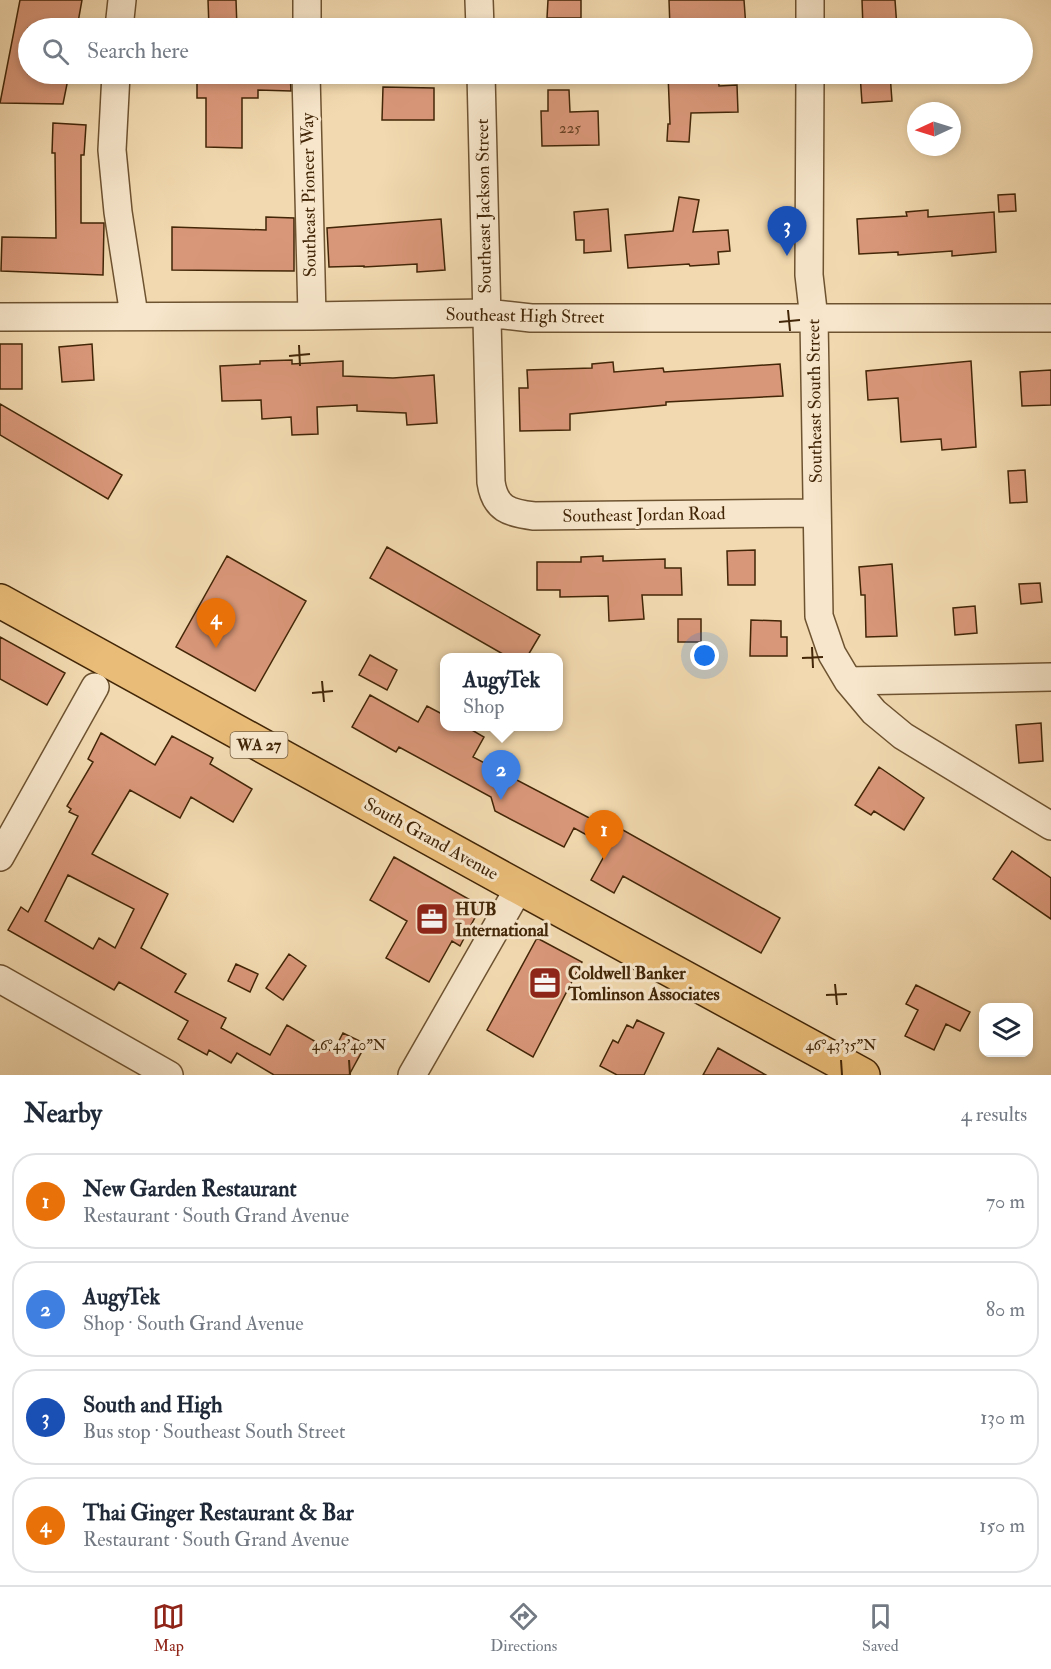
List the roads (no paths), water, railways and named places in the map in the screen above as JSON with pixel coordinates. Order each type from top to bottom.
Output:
[{"type":"main road","name":"South Grand Avenue","points":[[0,601],[863,1075]]},
{"type":"street","points":[[121,18],[122,0]]},
{"type":"street","points":[[307,0],[307,18]]},
{"type":"street","points":[[479,0],[480,18]]},
{"type":"street","points":[[810,0],[810,18]]},
{"type":"street","points":[[115,84],[112,150],[118,212],[134,315]]},
{"type":"street","name":"Southeast Pioneer Way","points":[[306,84],[312,316]]},
{"type":"street","name":"Southeast Jackson Street","points":[[481,84],[491,482]]},
{"type":"street","name":"Southeast South Street","points":[[810,84],[809,275],[814,319],[819,616],[832,654],[848,681],[874,712],[903,736],[1051,826]]},
{"type":"street","name":"Southeast High Street","points":[[0,317],[486,313],[531,318],[1051,318]]},
{"type":"street","name":"Southeast Jordan Road","points":[[491,482],[493,496],[503,507],[518,514],[534,516],[817,513]]},
{"type":"street","points":[[848,681],[1051,677]]},
{"type":"street","points":[[0,857],[95,687]]},
{"type":"street","points":[[412,1075],[519,888]]},
{"type":"street","points":[[0,979],[169,1075]]},
{"type":"place","name":"South and High","points":[[787,256]]},
{"type":"place","name":"Thai Ginger Restaurant & Bar","points":[[216,648]]},
{"type":"place","name":"AugyTek","points":[[501,800]]},
{"type":"place","name":"New Garden Restaurant","points":[[604,860]]},
{"type":"place","name":"HUB International","points":[[432,919]]},
{"type":"place","name":"Coldwell Banker Tomlinson Associates","points":[[545,983]]}]
